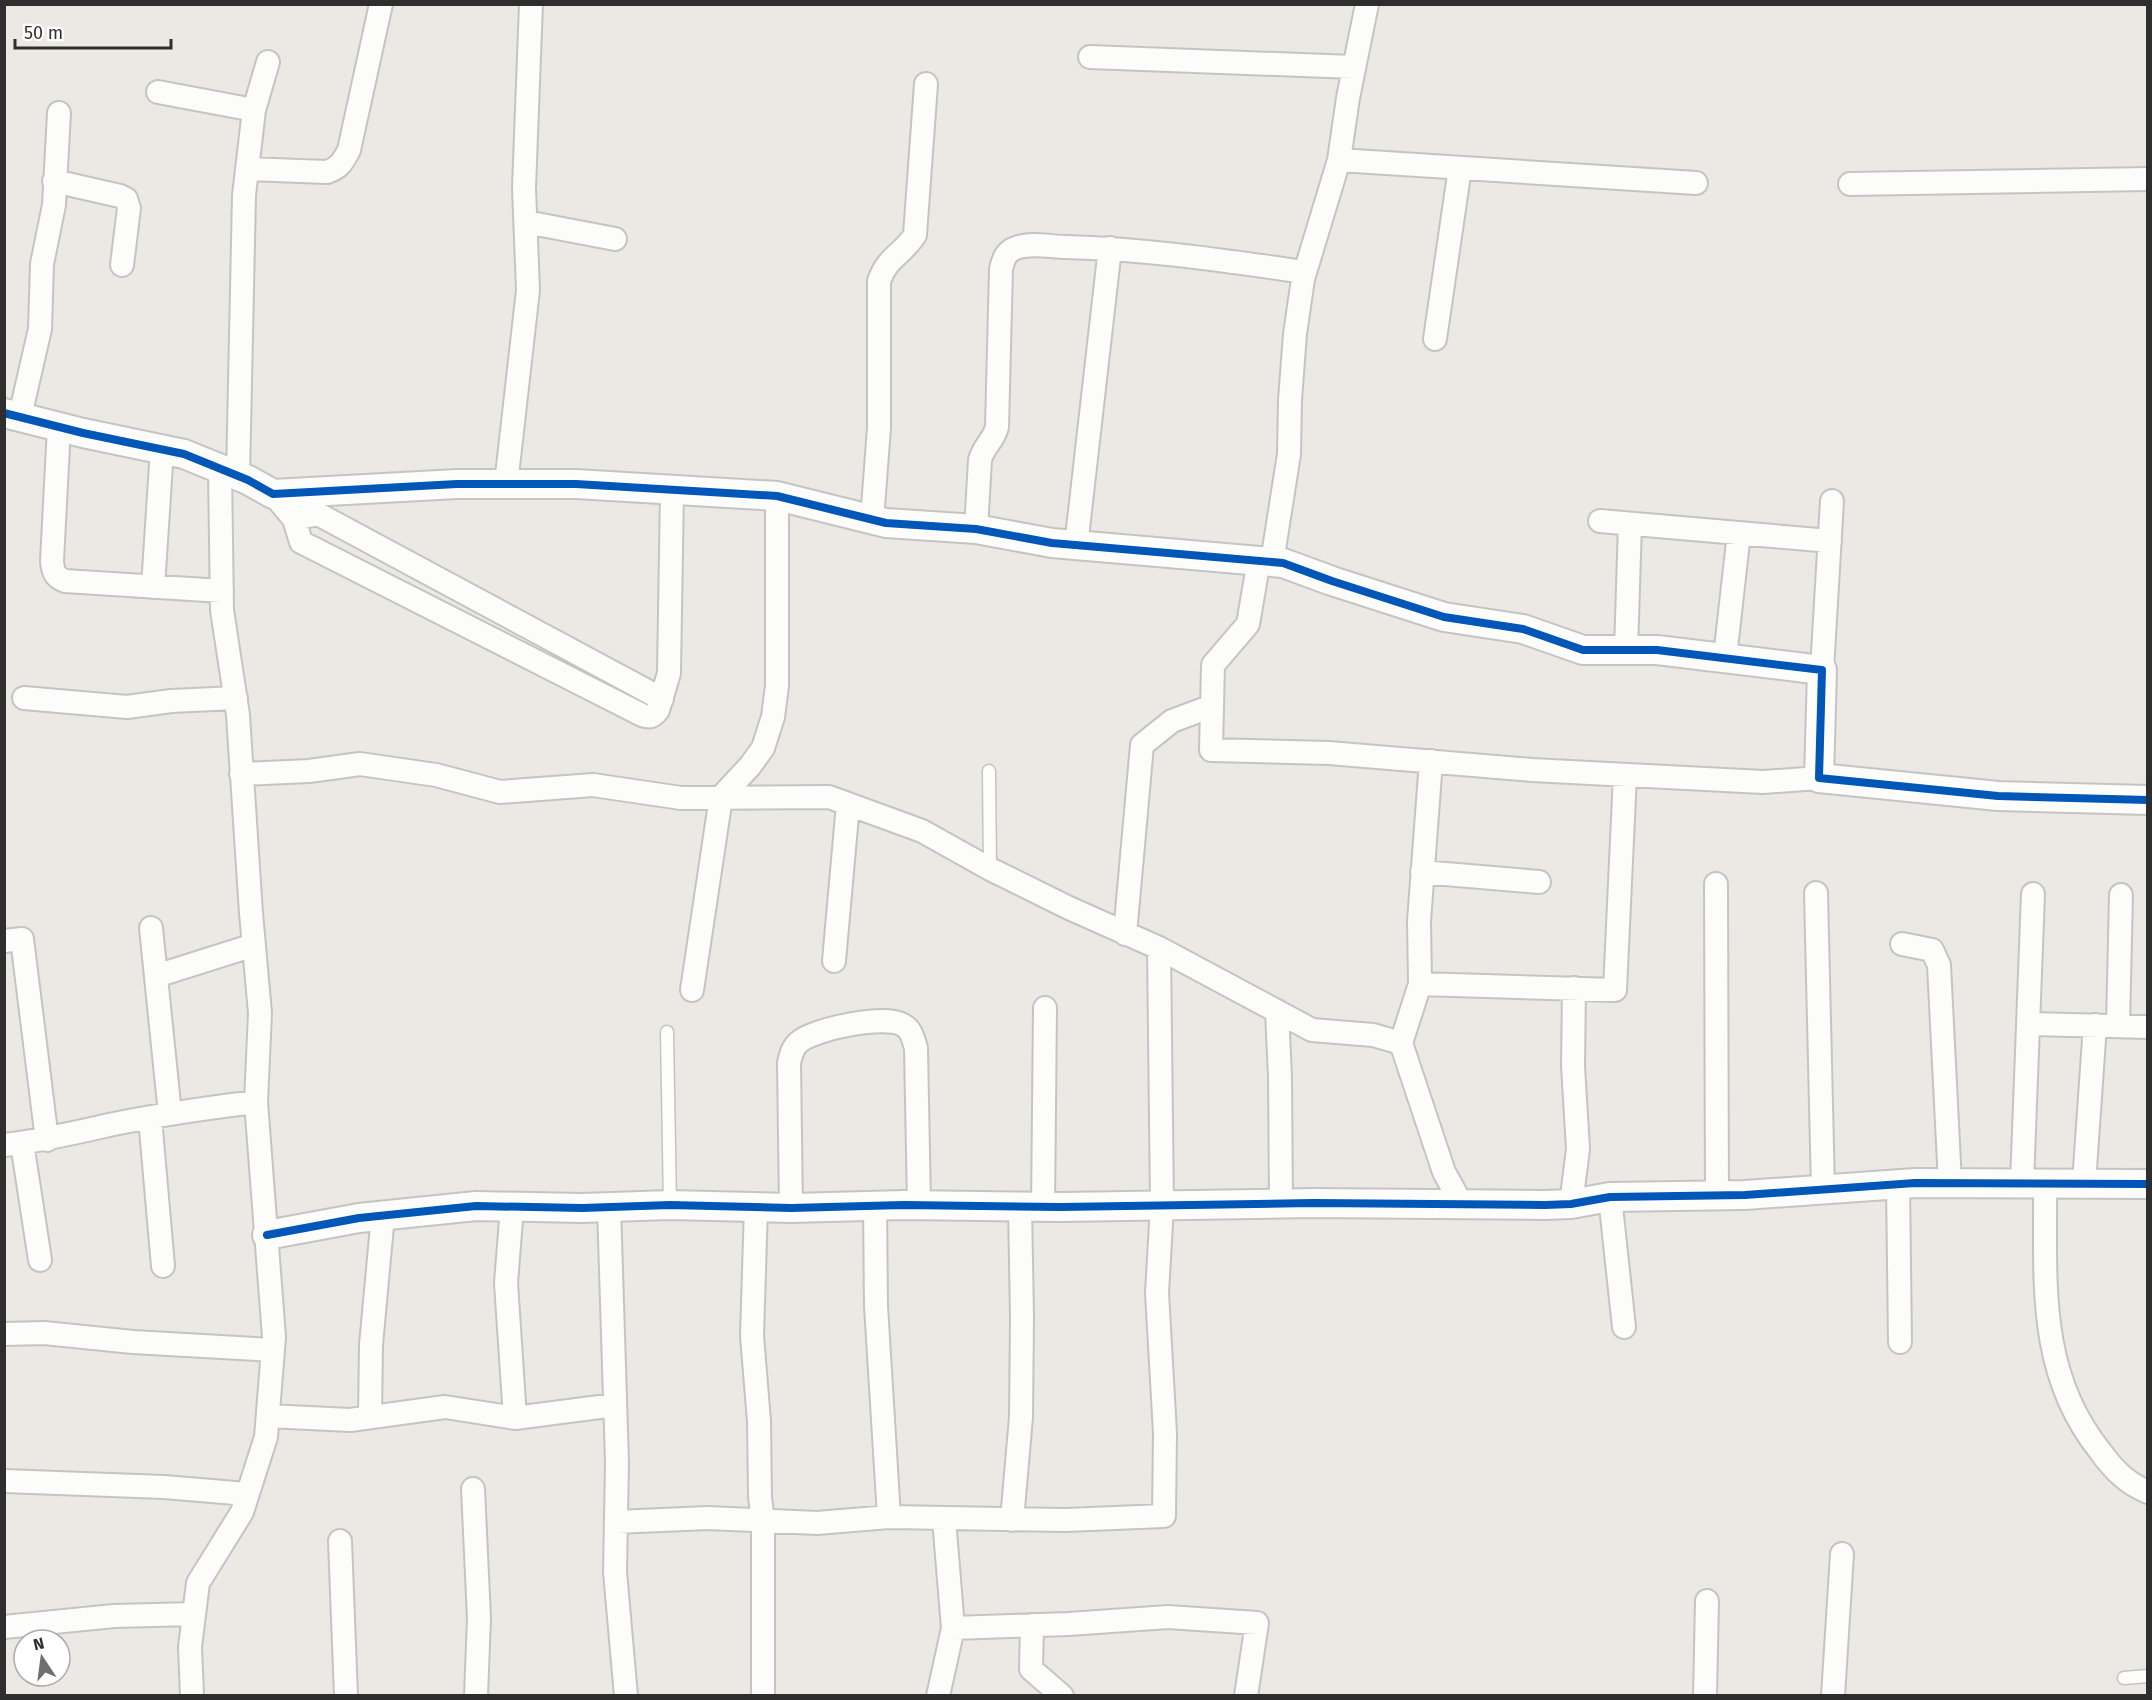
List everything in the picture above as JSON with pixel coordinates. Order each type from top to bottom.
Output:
[{"type":"street","points":[[247,168],[327,172],[336,169],[343,162],[349,150],[381,4]]},
{"type":"street","points":[[506,484],[527,301],[524,189],[531,4]]},
{"type":"street","points":[[1367,4],[1353,67],[1339,160],[1305,272],[1295,334],[1289,454],[1265,561],[1248,624],[1212,665],[1211,750],[1329,753],[1532,770],[1763,782],[1819,778],[1998,796],[2148,800]]},
{"type":"street","points":[[1090,57],[1353,67]]},
{"type":"street","points":[[192,1695],[190,1647],[198,1583],[242,1512],[266,1437],[274,1337],[256,1101],[260,1013],[236,698],[222,610],[247,168],[254,110],[268,62]]},
{"type":"street","points":[[873,519],[879,428],[879,281],[891,259],[915,236],[926,84]]},
{"type":"street","points":[[158,92],[254,110]]},
{"type":"street","points":[[59,113],[54,205],[42,264],[40,329],[12,415],[184,454],[229,472],[273,494],[294,519],[302,542],[642,716],[649,717],[655,714],[662,699],[669,673],[672,489]]},
{"type":"street","points":[[1339,160],[1696,183]]},
{"type":"street","points":[[1435,339],[1460,168]]},
{"type":"street","points":[[1850,184],[2148,179]]},
{"type":"street","points":[[54,181],[126,199],[129,208],[122,265]]},
{"type":"street","points":[[526,222],[615,239]]},
{"type":"street","points":[[976,529],[980,460],[982,453],[995,435],[997,427],[1001,269],[1009,252],[1025,246],[1110,248],[1201,257],[1305,272]]},
{"type":"street","points":[[1076,546],[1110,248]]},
{"type":"street","points":[[59,427],[52,561],[54,574],[64,581],[222,591]]},
{"type":"street","points":[[153,587],[162,449]]},
{"type":"street","points":[[273,494],[457,484],[576,484],[777,496],[886,524],[976,529],[1076,546],[1283,562],[1332,581],[1444,617],[1523,629],[1583,650],[1657,650],[1822,670]]},
{"type":"street","points":[[692,990],[721,798],[763,748],[773,717],[777,686],[777,496]]},
{"type":"street","points":[[1819,778],[1822,670],[1832,501]]},
{"type":"street","points":[[294,519],[318,514],[662,699]]},
{"type":"street","points":[[1600,521],[1830,542]]},
{"type":"street","points":[[1626,650],[1630,524]]},
{"type":"street","points":[[1725,657],[1739,533]]},
{"type":"street","points":[[472,629],[485,602]]},
{"type":"street","points":[[24,698],[115,707],[171,701],[236,698]]},
{"type":"street","points":[[1125,934],[1142,745],[1172,721],[1212,706]]},
{"type":"street","points":[[1431,761],[1419,921],[1420,984],[1401,1042],[1444,1173],[1461,1203]]},
{"type":"street","points":[[242,774],[309,771],[360,764],[436,775],[500,792],[594,785],[681,798],[829,797],[922,831],[990,869],[1159,948],[1312,1030],[1373,1035],[1401,1042]]},
{"type":"street","points":[[1420,984],[1615,990],[1625,775]]},
{"type":"street","points":[[834,961],[848,804]]},
{"type":"street","points":[[1422,872],[1539,882]]},
{"type":"street","points":[[1716,884],[1717,1194]]},
{"type":"street","points":[[1816,893],[1823,1189]]},
{"type":"street","points":[[2033,894],[2028,1024],[2033,1183],[2046,1312],[2053,1349],[2075,1414],[2088,1437],[2121,1477],[2148,1492]]},
{"type":"street","points":[[2118,1026],[2121,895]]},
{"type":"street","points":[[151,928],[156,976],[163,1266]]},
{"type":"street","points":[[4,941],[22,939],[47,1140]]},
{"type":"street","points":[[1902,944],[1932,950],[1939,965],[1950,1183]]},
{"type":"street","points":[[156,976],[254,945]]},
{"type":"street","points":[[616,1522],[708,1518],[817,1523],[890,1517],[1012,1520],[1164,1516],[1165,1433],[1157,1293],[1162,1206],[1159,948]]},
{"type":"street","points":[[1571,1204],[1578,1149],[1573,1066],[1574,988]]},
{"type":"street","points":[[1012,1520],[1021,1417],[1022,1317],[1045,1008]]},
{"type":"street","points":[[1278,1011],[1281,1077],[1281,1203]]},
{"type":"street","points":[[791,1208],[789,1063],[791,1052],[796,1044],[817,1033],[878,1021],[895,1021],[905,1026],[912,1035],[916,1048],[919,1205]]},
{"type":"street","points":[[2028,1024],[2148,1027]]},
{"type":"street","points":[[2084,1183],[2095,1025]]},
{"type":"street","points":[[40,1260],[13,1144],[47,1140],[160,1116],[256,1101]]},
{"type":"street","points":[[1898,1184],[1900,1342]]},
{"type":"street","points":[[267,1235],[359,1218],[476,1206],[670,1205],[791,1208],[875,1205],[1571,1204],[1610,1197],[1745,1195],[1898,1184],[2148,1184]]},
{"type":"street","points":[[1610,1197],[1624,1327]]},
{"type":"street","points":[[875,1205],[876,1306],[890,1517]]},
{"type":"street","points":[[512,1207],[506,1283],[515,1418]]},
{"type":"street","points":[[609,1207],[617,1462],[615,1572],[626,1695]]},
{"type":"street","points":[[756,1207],[752,1336],[759,1421],[760,1497],[763,1521],[763,1695]]},
{"type":"street","points":[[370,1417],[371,1346],[383,1215]]},
{"type":"street","points":[[4,1334],[44,1333],[134,1342],[273,1350]]},
{"type":"street","points":[[268,1416],[350,1420],[445,1407],[515,1418],[615,1405]]},
{"type":"street","points":[[4,1481],[164,1487],[247,1494]]},
{"type":"street","points":[[473,1489],[478,1618],[476,1695]]},
{"type":"street","points":[[938,1695],[953,1628],[944,1519]]},
{"type":"street","points":[[340,1541],[346,1695]]},
{"type":"street","points":[[1833,1695],[1842,1554]]},
{"type":"street","points":[[1705,1695],[1707,1601]]},
{"type":"street","points":[[4,1628],[114,1616],[194,1614]]},
{"type":"street","points":[[953,1628],[1168,1617],[1257,1623],[1246,1695]]},
{"type":"street","points":[[1032,1625],[1031,1669],[1062,1695]]},
{"type":"lane","points":[[989,771],[990,869]]},
{"type":"lane","points":[[667,1032],[670,1205]]},
{"type":"lane","points":[[2124,1678],[2148,1676]]},
{"type":"cycle path","points":[[4,413],[83,433],[184,454],[248,480],[273,494],[457,484],[576,484],[777,496],[886,523],[976,529],[1052,543],[1283,563],[1444,617],[1523,629],[1583,650],[1657,650],[1822,670],[1819,778],[1998,796],[2148,800]]},
{"type":"cycle path","points":[[267,1235],[359,1218],[476,1206],[582,1208],[670,1205],[791,1208],[904,1205],[1061,1207],[1313,1203],[1545,1205],[1571,1204],[1610,1197],[1745,1195],[1915,1183],[2148,1184]]}]
